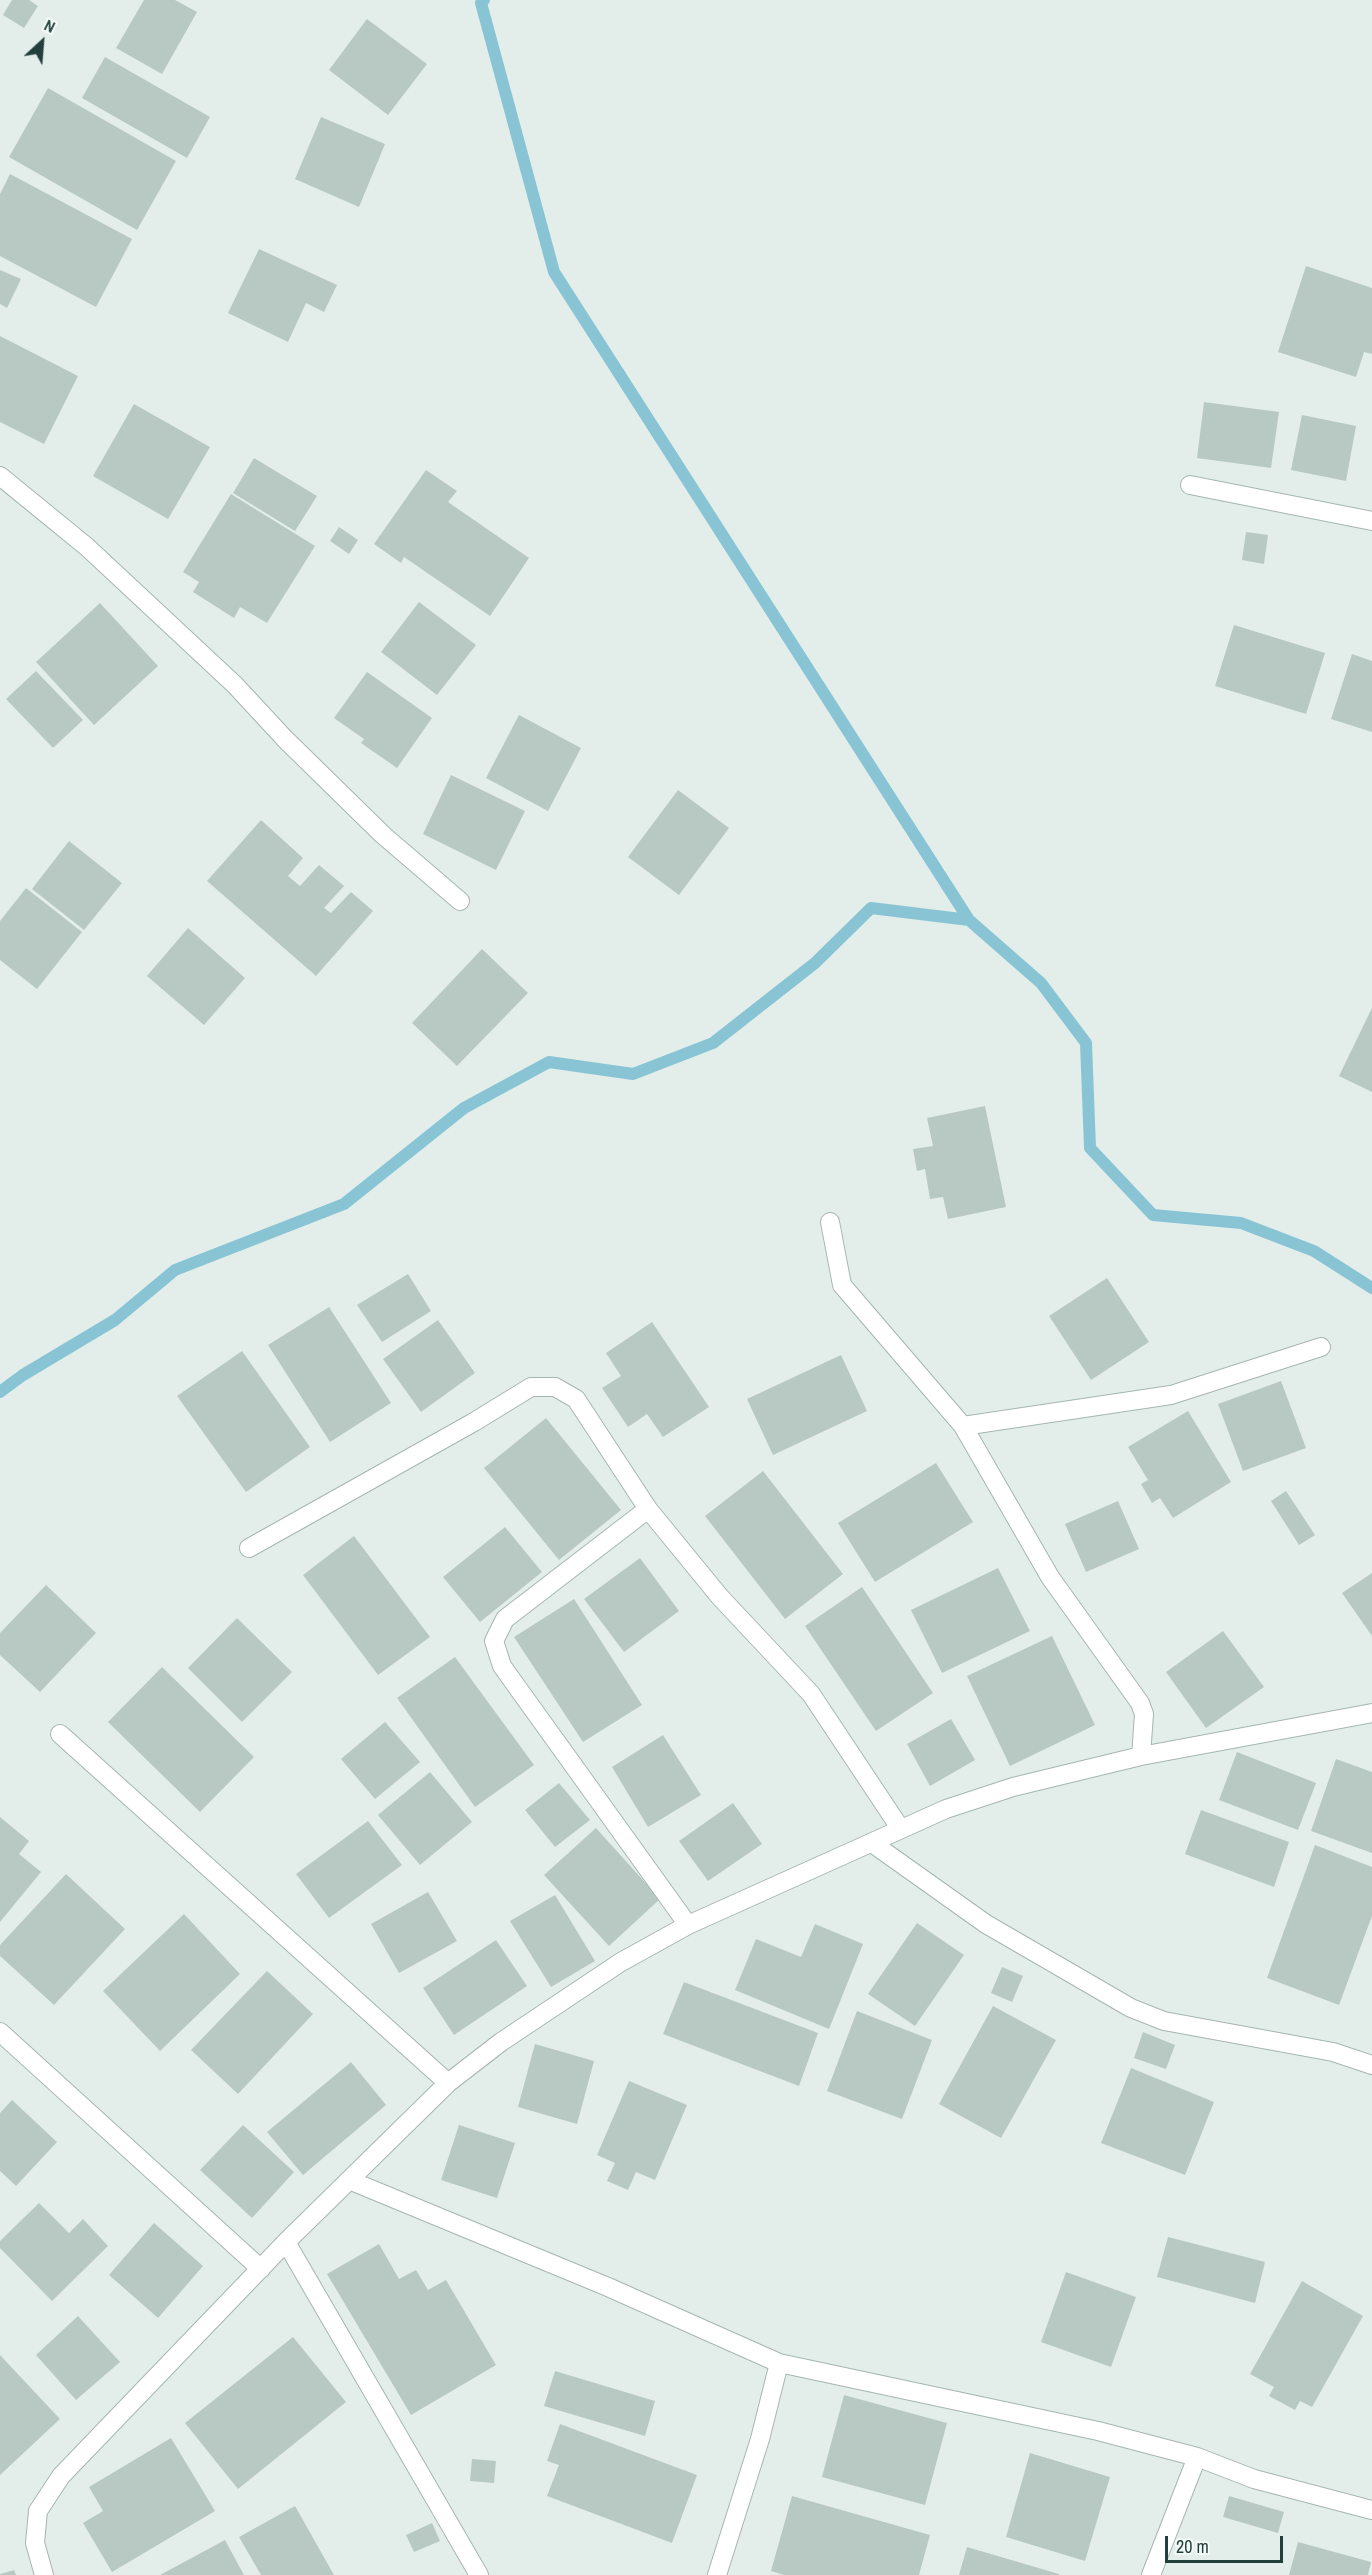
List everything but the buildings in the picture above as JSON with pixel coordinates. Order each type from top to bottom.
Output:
[{"type":"street","points":[[0,476],[87,546],[235,685],[285,739],[383,835],[460,901]]},
{"type":"street","points":[[1190,485],[1372,521]]},
{"type":"street","points":[[830,1222],[842,1285],[963,1426],[1050,1577],[1140,1703],[1144,1714],[1141,1756]]},
{"type":"street","points":[[963,1426],[1171,1395],[1321,1347]]},
{"type":"street","points":[[249,1548],[464,1428],[531,1387],[555,1387],[576,1399],[648,1509],[720,1597],[811,1694],[900,1828]]},
{"type":"street","points":[[648,1509],[505,1619],[494,1641],[502,1665],[688,1925]]},
{"type":"street","points":[[44,2575],[35,2543],[38,2511],[61,2476],[286,2242],[448,2083],[501,2042],[621,1962],[688,1925],[946,1809],[1013,1787],[1141,1756],[1372,1713]]},
{"type":"street","points":[[60,1734],[448,2083]]},
{"type":"street","points":[[873,1843],[986,1924],[1131,2008],[1164,2021],[1333,2052],[1372,2065]]},
{"type":"street","points":[[0,2032],[261,2269]]},
{"type":"street","points":[[350,2180],[608,2287],[779,2363],[1098,2431],[1197,2457],[1254,2480],[1372,2511]]},
{"type":"street","points":[[286,2242],[479,2575]]},
{"type":"street","points":[[717,2575],[760,2439],[779,2363]]},
{"type":"street","points":[[1151,2575],[1197,2457]]},
{"type":"waterway","points":[[484,0],[481,3],[554,272],[969,920]]},
{"type":"waterway","points":[[0,1392],[23,1375],[115,1320],[175,1270],[344,1204],[464,1108],[549,1062],[633,1074],[713,1043],[815,963],[871,908],[969,920],[1041,983],[1086,1043],[1090,1148],[1153,1215],[1241,1223],[1314,1251],[1372,1288]]}]
